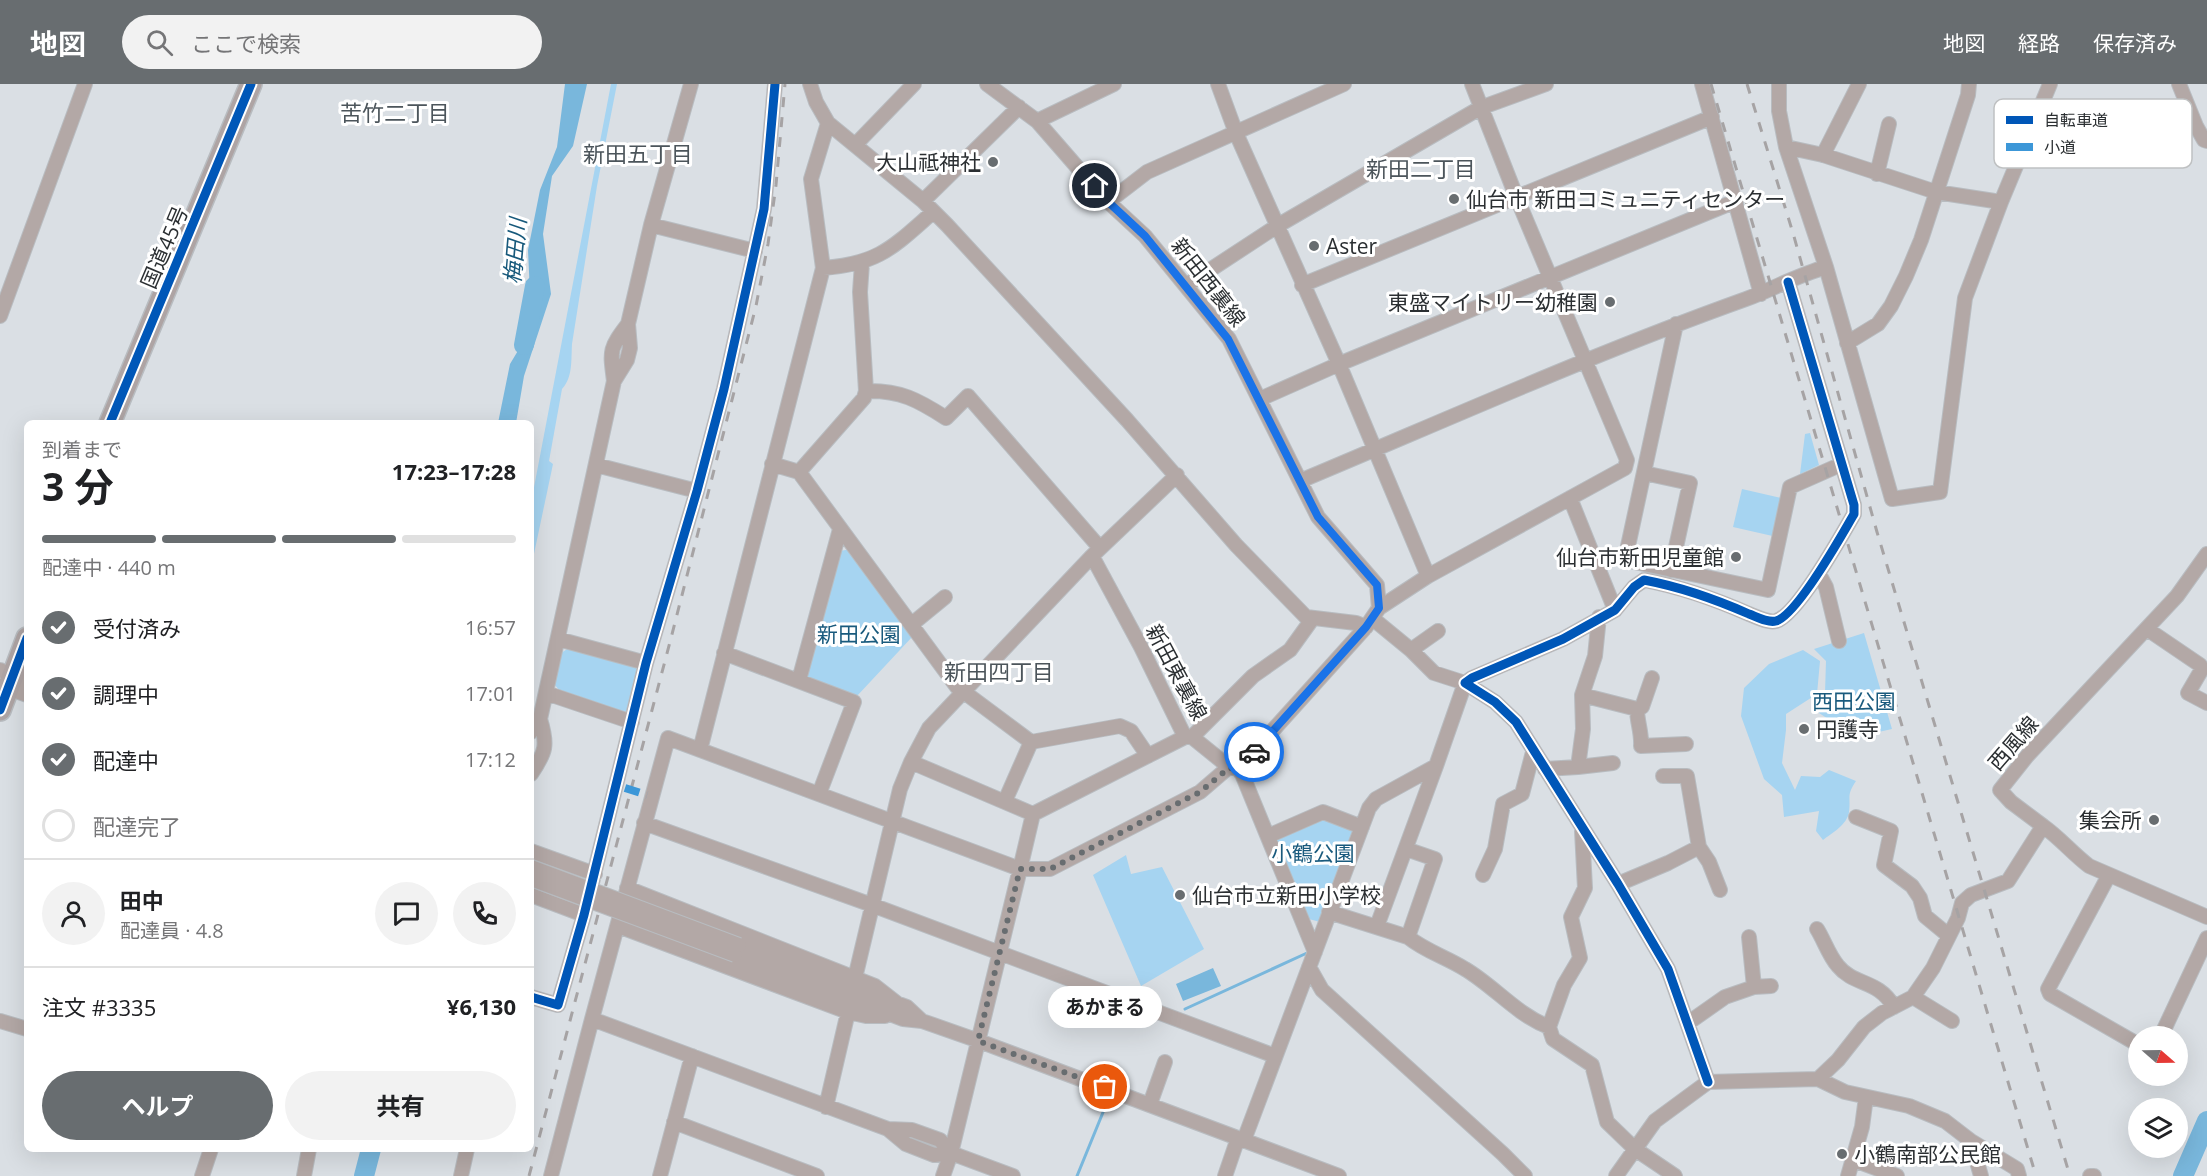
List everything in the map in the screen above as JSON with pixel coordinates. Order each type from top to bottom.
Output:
[{"type":"highway","name":"国道45号","points":[[111,420],[251,84]]},
{"type":"highway","points":[[0,710],[13,682],[24,647]]},
{"type":"street","points":[[0,316],[85,84]]},
{"type":"street","points":[[534,728],[540,719],[546,693],[614,381],[610,356],[612,344],[628,324],[651,225],[691,84]]},
{"type":"street","points":[[534,998],[558,1005],[585,915],[646,663],[698,491],[724,389],[764,209],[776,84]]},
{"type":"street","points":[[810,84],[816,102],[828,123],[923,201],[1177,475],[1236,545],[1306,616],[1356,623],[1372,618]]},
{"type":"street","points":[[856,144],[914,84]]},
{"type":"street","name":"新田西裏線","points":[[987,84],[1037,121],[1108,202],[1145,236],[1187,285],[1228,339],[1318,517],[1377,585],[1372,618]]},
{"type":"street","points":[[1037,121],[1114,84]]},
{"type":"street","points":[[1218,84],[1236,133],[1339,364],[1428,576]]},
{"type":"street","points":[[1108,202],[1147,172],[1344,84]]},
{"type":"street","points":[[551,1176],[668,738],[1020,869],[1050,869],[1200,792],[1234,768],[1372,618],[1428,576],[1625,468],[1627,460],[1516,196],[1472,84]]},
{"type":"street","points":[[1187,285],[1277,226],[1480,108],[1546,84]]},
{"type":"street","points":[[1702,84],[1761,294]]},
{"type":"street","points":[[1779,84],[1779,111],[1786,147],[1826,267],[1892,499],[1940,492],[1965,298],[2015,168]]},
{"type":"street","points":[[1823,155],[1859,84]]},
{"type":"street","points":[[1847,343],[1878,324],[1891,306],[1921,240],[1968,95],[1969,84]]},
{"type":"street","points":[[2044,99],[2050,84]]},
{"type":"street","points":[[2179,84],[2185,99]]},
{"type":"street","points":[[923,201],[1019,106]]},
{"type":"street","points":[[2192,116],[2204,140],[2207,141]]},
{"type":"street","points":[[1302,285],[1712,117]]},
{"type":"street","points":[[700,750],[823,268],[811,179],[828,123]]},
{"type":"street","points":[[1876,174],[1889,124]]},
{"type":"street","points":[[1786,147],[1823,155],[1936,192],[2001,202]]},
{"type":"street","points":[[1260,399],[1339,364],[1736,201]]},
{"type":"street","points":[[823,268],[862,263],[877,256],[896,244],[933,212]]},
{"type":"street","points":[[651,225],[755,251]]},
{"type":"street","points":[[799,472],[864,398],[866,391],[860,292],[862,263]]},
{"type":"street","points":[[1300,481],[1584,360],[1761,294],[1804,273],[1826,267]]},
{"type":"street","points":[[1377,926],[1465,683],[1563,639],[1615,610],[1634,587],[1644,580],[1698,594],[1763,619],[1776,621],[1784,617],[1819,574],[1854,514],[1854,506],[1788,282]]},
{"type":"street","points":[[1676,324],[1625,560],[1768,590],[1790,487],[1842,464]]},
{"type":"street","name":"新田東裏線","points":[[866,391],[888,390],[930,408],[946,418],[968,396],[1096,552],[1141,647],[1189,737],[1242,774],[1315,952]]},
{"type":"street","points":[[772,464],[799,472],[957,687],[1031,742],[1120,726],[1131,731],[1148,756]]},
{"type":"street","points":[[596,465],[698,491]]},
{"type":"street","points":[[1644,473],[1690,483],[1671,570]]},
{"type":"street","points":[[855,978],[900,789],[929,728],[1096,552],[1177,475]]},
{"type":"street","points":[[1570,498],[1615,610]]},
{"type":"street","points":[[799,680],[840,529]]},
{"type":"street","name":"西風線","points":[[2043,826],[2011,802],[2000,790],[2027,756],[2177,596],[2207,554]]},
{"type":"street","points":[[1819,574],[1826,587],[1839,641]]},
{"type":"street","points":[[912,624],[945,597]]},
{"type":"street","points":[[1578,766],[1583,729],[1582,695],[1595,656],[1599,617]]},
{"type":"street","points":[[943,1176],[951,1153],[1033,814],[1189,737],[1253,676],[1290,650],[1313,618]]},
{"type":"street","points":[[1372,618],[1412,650],[1434,673],[1465,683],[1495,702],[1516,722],[1618,884],[1668,969],[1708,1082]]},
{"type":"street","points":[[2147,629],[2200,664],[2202,669],[2188,693],[2207,703]]},
{"type":"street","points":[[1412,650],[1438,631]]},
{"type":"street","points":[[558,639],[646,663]]},
{"type":"street","points":[[724,653],[854,702],[819,794]]},
{"type":"street","points":[[1652,678],[1642,707],[1638,709],[1637,722],[1642,733],[1641,746],[1686,744]]},
{"type":"street","points":[[546,693],[632,722]]},
{"type":"street","points":[[1582,695],[1638,709]]},
{"type":"street","points":[[534,770],[542,759],[546,739],[540,719]]},
{"type":"street","points":[[1005,801],[1031,742]]},
{"type":"street","points":[[1483,875],[1495,849],[1503,804],[1522,794],[1533,752]]},
{"type":"street","points":[[911,762],[1033,814]]},
{"type":"street","points":[[1545,769],[1613,763]]},
{"type":"street","points":[[1225,1176],[1275,1056],[1369,808],[1376,799],[1436,766]]},
{"type":"street","points":[[1663,776],[1687,776],[1699,847],[1709,862],[1720,890]]},
{"type":"street","points":[[1268,836],[1323,812],[1362,827]]},
{"type":"street","points":[[1856,817],[1891,831],[1884,864],[1912,886],[1920,898],[1925,916],[1948,935]]},
{"type":"street","points":[[644,823],[872,905],[1275,1056]]},
{"type":"street","points":[[1818,1079],[1838,1060],[1864,1027],[1882,1012],[1913,997],[1933,968],[1958,918],[1962,903],[1971,895],[2008,881],[2043,826],[2089,866],[2207,917]]},
{"type":"street","points":[[1582,829],[1585,888],[1571,916],[1580,958],[1564,985],[1549,1028],[1553,1039],[1592,1065],[1607,1122],[1635,1149],[1675,1176]]},
{"type":"street","points":[[1618,884],[1699,847]]},
{"type":"street","points":[[1406,849],[1435,859],[1408,937]]},
{"type":"street","points":[[534,852],[595,874]]},
{"type":"street","points":[[534,868],[737,950],[896,1010]]},
{"type":"street","points":[[2109,875],[2048,989],[2050,994],[2128,1039]]},
{"type":"street","points":[[534,880],[737,950]]},
{"type":"street","points":[[627,888],[875,986],[896,1010]]},
{"type":"street","points":[[534,896],[585,915]]},
{"type":"street","points":[[1329,912],[1408,937],[1416,944],[1466,969],[1535,1022],[1549,1028]]},
{"type":"street","points":[[618,926],[848,1012],[866,1016],[907,1008],[922,1021],[1339,1176]]},
{"type":"street","points":[[1818,928],[1837,966],[1846,973],[1881,990],[1894,1007]]},
{"type":"street","points":[[1749,937],[1754,987]]},
{"type":"street","points":[[2166,1026],[2207,938]]},
{"type":"street","points":[[1309,967],[1322,990],[1525,1176]]},
{"type":"street","points":[[1688,1023],[1725,998],[1754,987],[1771,986]]},
{"type":"street","points":[[1913,997],[1952,1022]]},
{"type":"street","points":[[826,1107],[848,1012]]},
{"type":"street","points":[[592,1019],[888,1129],[912,1130],[940,1140],[951,1153],[1013,1176]]},
{"type":"street","points":[[0,1021],[24,1028]]},
{"type":"street","points":[[660,1176],[692,1056]]},
{"type":"street","points":[[1150,1104],[1165,1062]]},
{"type":"street","points":[[1616,1176],[1655,1121],[1708,1082],[1818,1079],[1845,1092],[1909,1106],[1946,1121],[1971,1141],[2017,1169],[2019,1176]]},
{"type":"street","points":[[1848,1176],[1862,1126],[1866,1097]]},
{"type":"street","points":[[674,1122],[817,1176]]},
{"type":"street","points":[[1971,1141],[1981,1176]]},
{"type":"street","points":[[202,1176],[210,1152]]},
{"type":"street","points":[[304,1176],[308,1152]]},
{"type":"street","points":[[461,1176],[466,1152]]},
{"type":"street","points":[[1854,1160],[1897,1176]]},
{"type":"green space","points":[[611,84],[617,84],[597,186],[572,344],[571,368],[562,389],[549,461],[553,464],[534,554],[534,487]]},
{"type":"green space","points":[[1810,433],[1819,465],[1800,474],[1805,434]]},
{"type":"green space","points":[[1742,489],[1786,499],[1777,537],[1733,527]]},
{"type":"green space","name":"新田公園","points":[[851,549],[913,636],[857,696],[805,677],[840,551]]},
{"type":"green space","name":"西田公園","points":[[1864,633],[1892,729],[1856,737],[1819,713],[1825,693],[1826,661],[1814,649]]},
{"type":"green space","points":[[569,648],[641,665],[628,716],[560,691],[554,684],[561,653]]},
{"type":"green space","points":[[1803,650],[1820,661],[1817,694],[1786,714],[1782,763],[1795,790],[1801,776],[1820,777],[1829,770],[1856,781],[1850,793],[1848,817],[1839,828],[1823,840],[1816,831],[1819,811],[1784,817],[1782,795],[1764,779],[1741,716],[1744,688],[1769,664]]},
{"type":"green space","name":"小鶴公園","points":[[1324,815],[1355,827],[1320,922],[1309,919],[1274,838]]},
{"type":"green space","points":[[1126,855],[1131,874],[1162,867],[1204,949],[1141,986],[1093,875]]},
{"type":"shaded area","points":[[565,84],[587,84],[573,146],[552,176],[543,234],[551,294],[524,376],[517,420],[499,420],[510,364],[519,349],[531,315],[528,250],[540,190],[557,147]]},
{"type":"shaded area","points":[[1213,968],[1221,986],[1183,1001],[1176,984]]},
{"type":"waterway","name":"梅田川","points":[[524,345],[535,286]]},
{"type":"waterway","points":[[1185,1009],[1307,953]]},
{"type":"waterway","points":[[1077,1176],[1106,1105]]},
{"type":"waterway","points":[[2183,1176],[2207,1121]]},
{"type":"waterway","name":"梅田川","points":[[364,1176],[370,1152]]},
{"type":"railway","points":[[529,1176],[756,306],[776,185],[785,84]]},
{"type":"railway","points":[[1711,84],[2036,1176]]},
{"type":"railway","points":[[1747,84],[1793,233],[1877,532],[2070,1176]]},
{"type":"marked path","points":[[625,788],[647,795]]},
{"type":"cycle path","points":[[111,420],[251,84]]},
{"type":"cycle path","points":[[534,998],[558,1005],[584,915],[646,663],[697,491],[724,389],[764,209],[775,84]]},
{"type":"cycle path","points":[[1708,1082],[1668,969],[1618,884],[1516,722],[1495,702],[1465,683],[1563,639],[1615,610],[1634,587],[1644,580],[1698,594],[1770,621],[1776,621],[1785,616],[1795,605],[1840,539],[1854,514],[1854,505],[1788,282]]},
{"type":"cycle path","points":[[0,710],[24,646]]},
{"type":"way so far","points":[[1105,1087],[978,1041],[1020,869],[1050,869],[1200,792],[1229,768],[1238,769],[1254,752]]},
{"type":"place","name":"大山祗神社","points":[[993,162]]},
{"type":"place","name":"仙台市 新田コミュニティセンター","points":[[1454,199]]},
{"type":"place","name":"Aster","points":[[1314,246]]},
{"type":"place","name":"東盛マイトリー幼稚園","points":[[1610,302]]},
{"type":"place","name":"仙台市新田児童館","points":[[1736,557]]},
{"type":"place","name":"円護寺","points":[[1804,729]]},
{"type":"place","name":"集会所","points":[[2154,820]]},
{"type":"place","name":"仙台市立新田小学校","points":[[1180,895]]},
{"type":"place","name":"あかまる","points":[[1105,1087]]},
{"type":"place","name":"小鶴南部公民館","points":[[1842,1154]]},
{"type":"district","name":"苦竹二丁目","points":[[395,112]]},
{"type":"district","name":"新田五丁目","points":[[638,153]]},
{"type":"district","name":"新田二丁目","points":[[1421,168]]},
{"type":"district","name":"新田四丁目","points":[[999,671]]},
{"type":"route","points":[[1095,186],[1104,198],[1145,236],[1187,285],[1228,339],[1318,517],[1377,585],[1379,608],[1366,627],[1254,752]]}]
